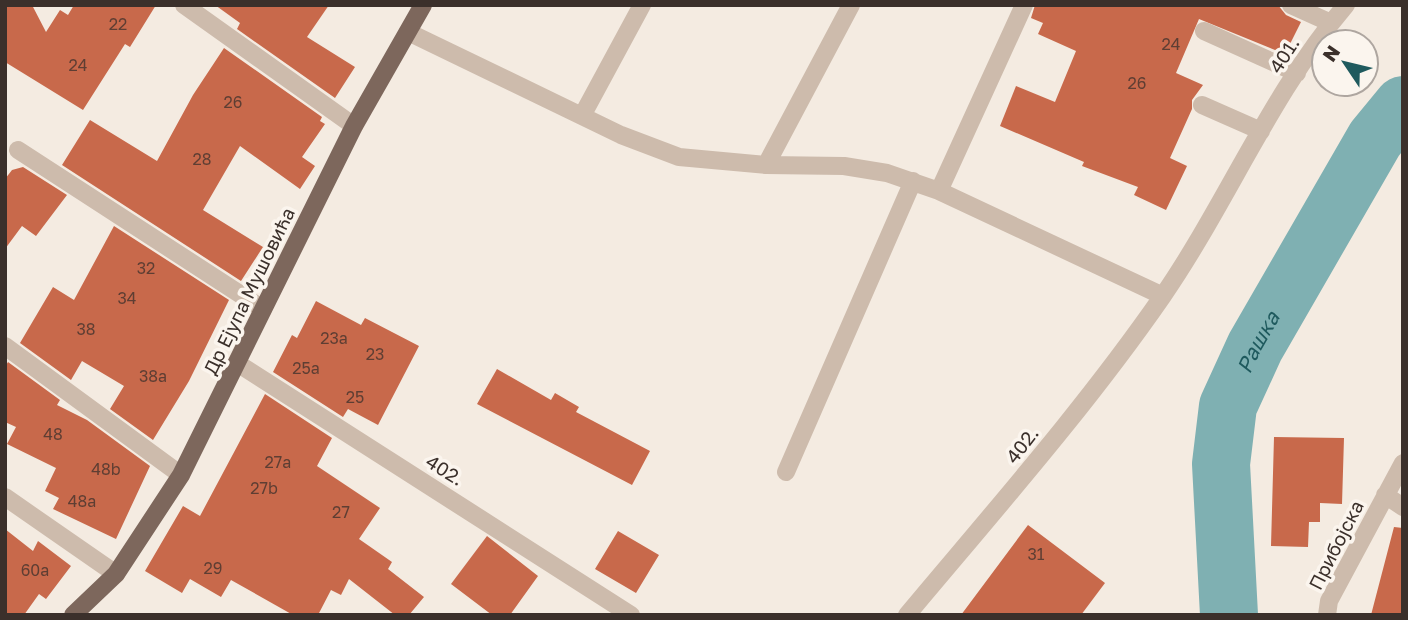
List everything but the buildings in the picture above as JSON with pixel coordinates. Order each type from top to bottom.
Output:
[{"type":"main road","name":"Др Ејупа Мушовића","points":[[73,615],[116,574],[181,475],[354,126],[423,5]]},
{"type":"street","points":[[184,5],[354,126]]},
{"type":"street","points":[[582,116],[642,5]]},
{"type":"street","points":[[766,165],[851,5]]},
{"type":"street","points":[[939,191],[1024,5]]},
{"type":"street","points":[[1291,5],[1331,23]]},
{"type":"street","name":"401.","points":[[1261,131],[1297,72],[1346,5]]},
{"type":"street","points":[[1204,31],[1297,72]]},
{"type":"street","points":[[408,32],[582,116],[678,157],[766,165],[844,166],[913,181],[1163,296]]},
{"type":"street","points":[[1202,105],[1261,131]]},
{"type":"street","name":"402.","points":[[906,615],[1034,464],[1163,296],[1261,131]]},
{"type":"street","points":[[18,150],[263,309]]},
{"type":"street","points":[[786,472],[913,181]]},
{"type":"street","points":[[5,346],[181,475]]},
{"type":"street","name":"402.","points":[[237,363],[631,615]]},
{"type":"street","name":"Прибојска","points":[[1327,615],[1329,601],[1403,463]]},
{"type":"street","name":"Прибојска","points":[[1385,495],[1403,507]]},
{"type":"street","points":[[5,497],[116,574]]},
{"type":"waterway","name":"Рашка","points":[[1229,615],[1221,464],[1228,406],[1255,347],[1375,139],[1403,105]]}]
